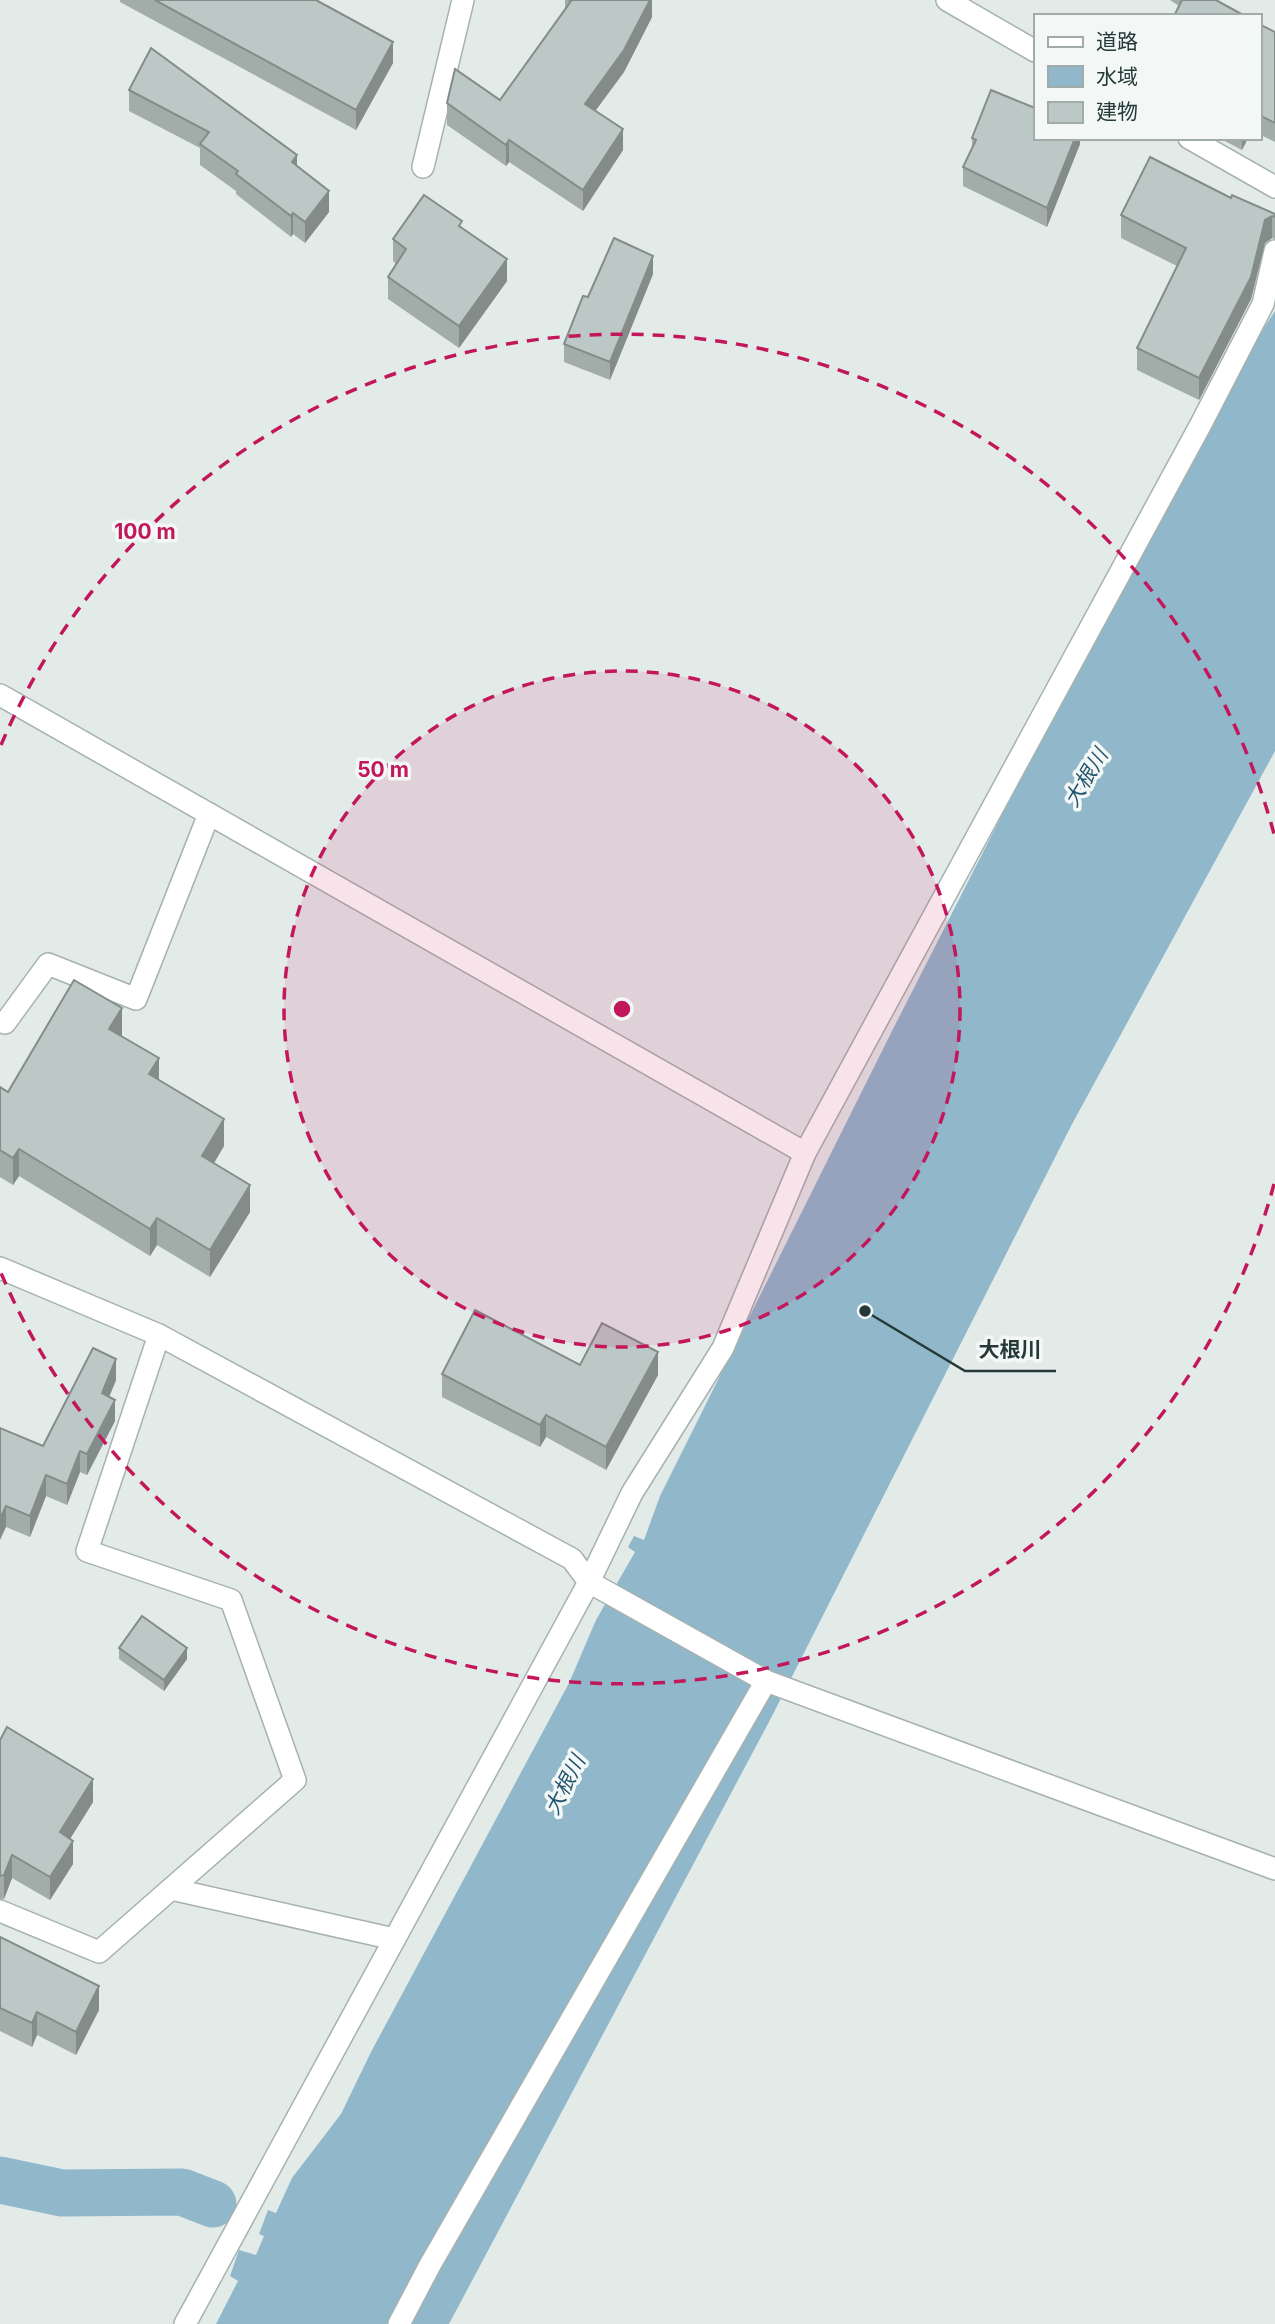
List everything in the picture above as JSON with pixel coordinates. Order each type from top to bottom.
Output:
[{"type":"street","points":[[424,167],[463,0]]},
{"type":"street","points":[[947,0],[1034,50]]},
{"type":"street","points":[[1193,140],[1275,187]]},
{"type":"street","points":[[185,2324],[589,1582],[632,1493],[723,1348],[805,1153],[1184,457],[1263,304],[1275,251]]},
{"type":"street","points":[[0,695],[805,1153]]},
{"type":"street","points":[[5,1023],[48,964],[136,999],[209,814]]},
{"type":"street","points":[[0,1268],[159,1335],[572,1559],[589,1582],[766,1681],[1275,1869]]},
{"type":"street","points":[[0,1911],[99,1952],[295,1780],[231,1600],[87,1551],[159,1335]]},
{"type":"street","points":[[399,2324],[430,2265],[766,1681]]},
{"type":"street","points":[[171,1889],[394,1939]]},
{"type":"water","name":"大根川","points":[[1275,311],[1275,751],[1071,1126],[771,1718],[449,2324],[216,2324],[238,2281],[230,2276],[239,2250],[256,2255],[264,2236],[259,2234],[268,2210],[276,2213],[292,2178],[341,2114],[371,2052],[569,1683],[596,1620],[635,1552],[628,1547],[634,1536],[644,1540],[660,1496],[891,1033],[1201,424]]},
{"type":"building","points":[[155,0],[316,0],[393,42],[356,110]]},
{"type":"building","points":[[569,0],[650,0],[624,50],[585,104],[623,129],[583,190],[509,140],[506,145],[447,103],[455,69],[500,100],[571,1]]},
{"type":"building","points":[[1182,0],[1216,0],[1241,14],[1175,14]]},
{"type":"building","points":[[1261,25],[1275,32],[1275,123],[1261,116]]},
{"type":"building","points":[[151,48],[297,155],[292,162],[329,191],[305,222],[293,213],[291,216],[236,174],[238,171],[200,144],[209,132],[129,90]]},
{"type":"building","points":[[991,90],[1034,108],[1034,140],[1074,140],[1047,208],[963,167],[976,140],[972,138]]},
{"type":"building","points":[[1150,157],[1231,198],[1232,195],[1275,214],[1275,217],[1265,220],[1251,277],[1199,378],[1137,348],[1186,248],[1121,215]]},
{"type":"building","points":[[424,195],[462,221],[459,226],[507,259],[459,326],[388,277],[406,249],[393,239]]},
{"type":"building","points":[[614,238],[653,256],[610,362],[564,344],[583,296],[588,297]]},
{"type":"building","points":[[74,980],[122,1008],[109,1029],[159,1058],[149,1074],[224,1119],[202,1156],[250,1185],[210,1250],[157,1218],[150,1229],[19,1149],[13,1158],[0,1150],[0,1087],[8,1092]]},
{"type":"building","points":[[475,1310],[580,1365],[602,1323],[658,1352],[606,1447],[546,1415],[540,1425],[442,1374]]},
{"type":"building","points":[[93,1348],[116,1359],[102,1393],[115,1400],[87,1454],[80,1451],[67,1484],[46,1475],[30,1516],[6,1506],[0,1519],[0,1428],[43,1446]]},
{"type":"building","points":[[142,1616],[187,1648],[164,1680],[119,1648]]},
{"type":"building","points":[[7,1727],[93,1779],[60,1832],[73,1841],[50,1877],[12,1855],[4,1875],[0,1876],[0,1740]]},
{"type":"building","points":[[0,1937],[99,1986],[76,2032],[37,2012],[32,2023],[0,2008]]},
{"type":"waterway","points":[[0,2180],[62,2193],[182,2192],[213,2204]]},
{"type":"place","name":"大根川","points":[[865,1311]]}]
